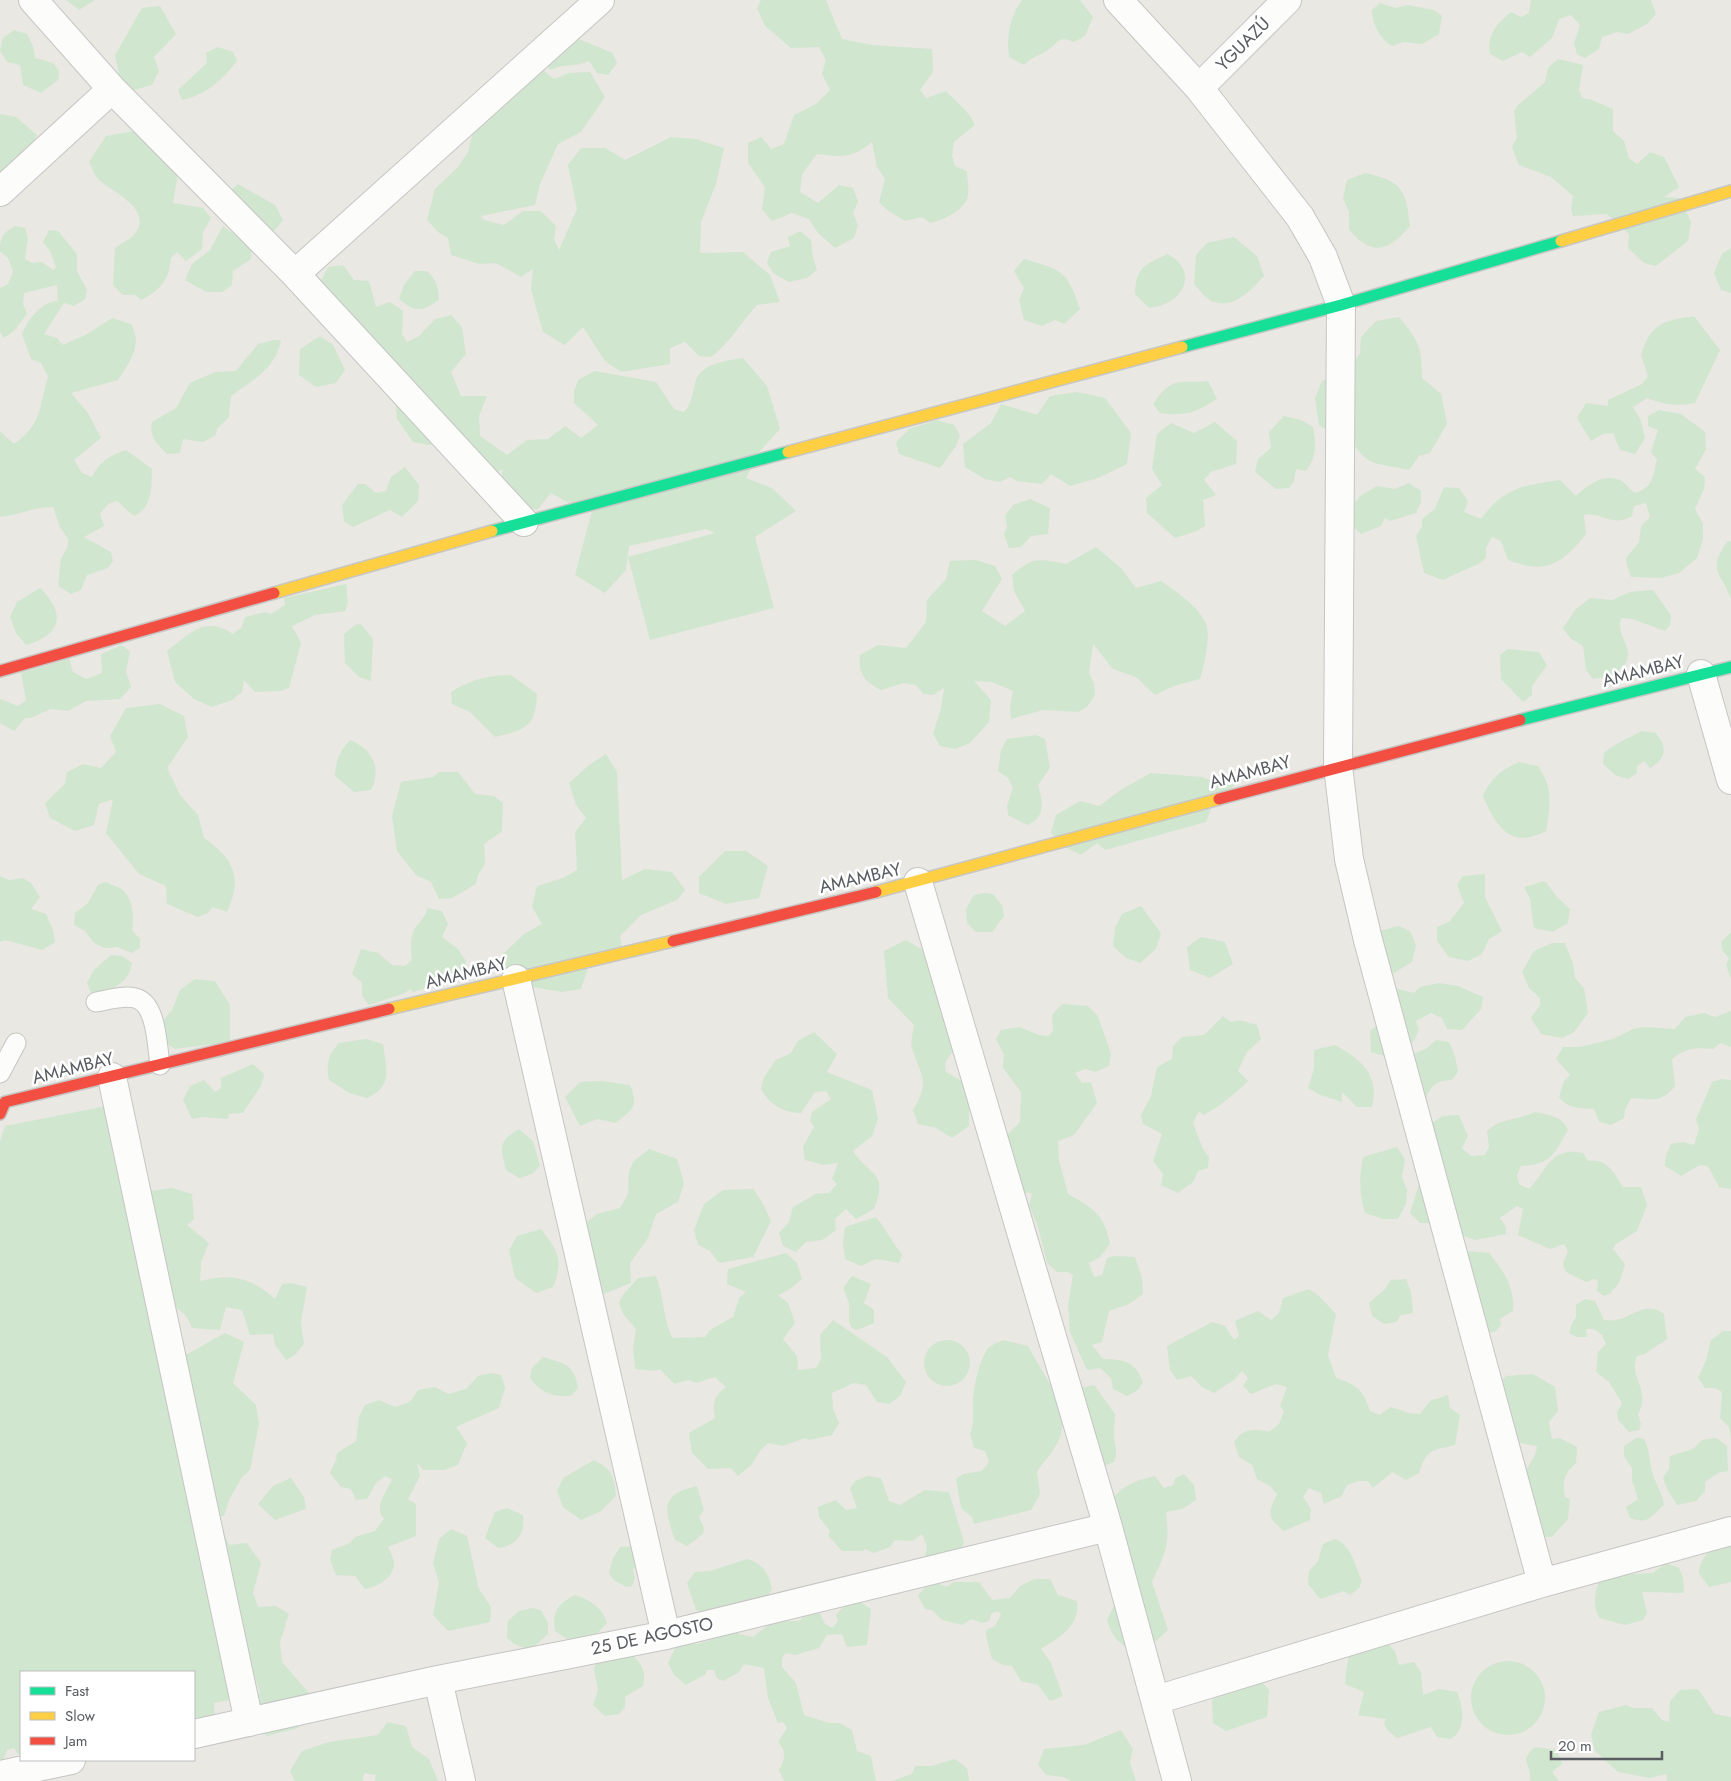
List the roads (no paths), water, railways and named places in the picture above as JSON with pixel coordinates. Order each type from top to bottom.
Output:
[{"type":"street","points":[[33,0],[112,89],[295,274],[524,522]]},
{"type":"street","points":[[295,274],[600,0]]},
{"type":"street","points":[[1118,0],[1199,88],[1300,218],[1323,257],[1342,305],[1338,766],[1349,859],[1368,940],[1542,1583]]},
{"type":"street","name":"YGUAZÚ","points":[[1199,88],[1287,0]]},
{"type":"street","points":[[0,192],[112,89]]},
{"type":"street","points":[[0,672],[524,522],[1342,305],[1731,191]]},
{"type":"street","name":"AMAMBAY","points":[[2,1101],[112,1077],[918,882],[1338,766],[1731,667]]},
{"type":"street","points":[[1701,674],[1731,780]]},
{"type":"street","points":[[918,882],[1108,1527],[1177,1781]]},
{"type":"street","points":[[516,978],[666,1635]]},
{"type":"street","points":[[112,1077],[249,1722]]},
{"type":"street","name":"25 DE AGOSTO","points":[[195,1734],[438,1680],[666,1635],[1108,1527]]},
{"type":"street","points":[[1156,1700],[1542,1583],[1731,1531]]},
{"type":"street","points":[[438,1680],[461,1781]]},
{"type":"street","points":[[0,1775],[66,1761]]},
{"type":"lane","points":[[96,1002],[124,997],[135,998],[144,1002],[151,1011],[160,1065]]},
{"type":"lane","points":[[0,1073],[16,1044]]}]
